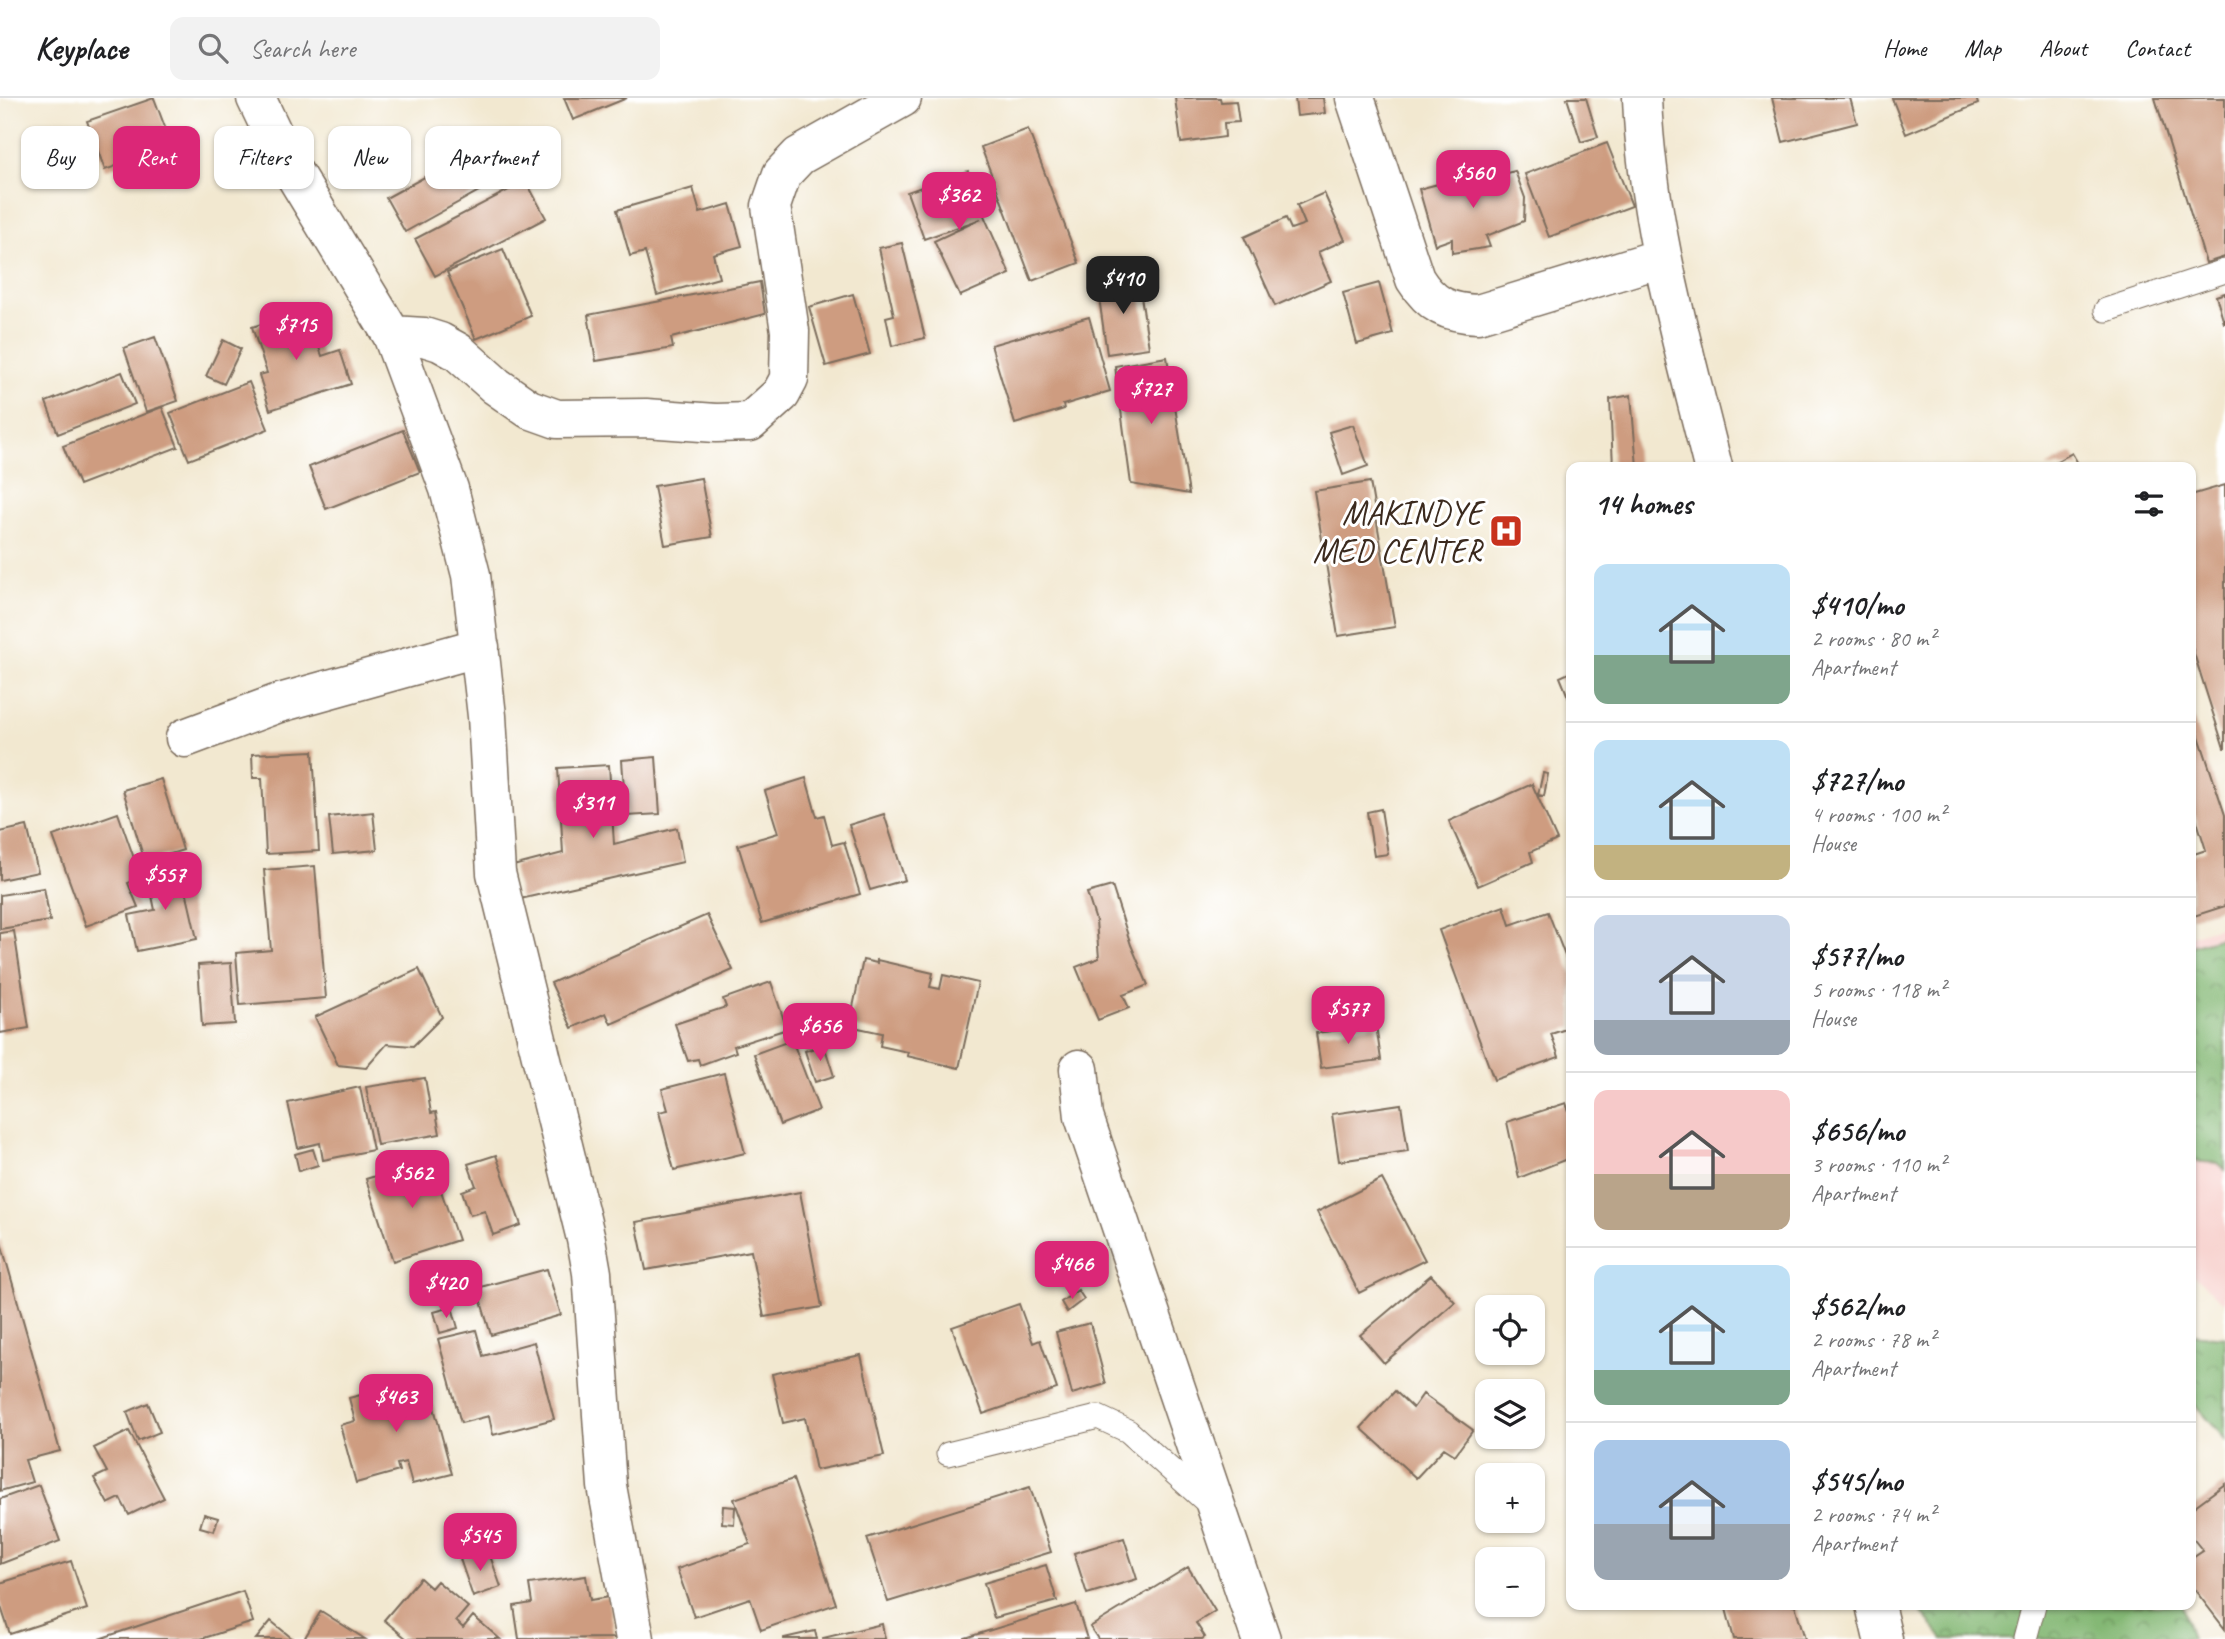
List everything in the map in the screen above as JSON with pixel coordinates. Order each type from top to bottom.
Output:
[{"type":"street","points":[[256,98],[284,157],[392,335],[449,489],[471,575],[487,716],[496,873],[586,1239],[592,1273],[607,1486],[635,1639]]},
{"type":"street","points":[[392,335],[424,337],[440,342],[458,352],[496,386],[529,409],[557,419],[646,418],[716,424],[750,422],[781,394],[789,380],[790,331],[771,206],[782,174],[799,156],[902,98]]},
{"type":"street","points":[[1354,98],[1415,279],[1425,296],[1437,304],[1459,314],[1478,314],[1661,258]]},
{"type":"street","points":[[1642,98],[1649,186],[1661,258],[1712,462]]},
{"type":"street","points":[[186,738],[276,704],[480,647]]},
{"type":"street","points":[[1079,1069],[1084,1117],[1261,1639]]},
{"type":"street","points":[[1876,1610],[1883,1639]]},
{"type":"lane","points":[[2106,310],[2225,271]]},
{"type":"lane","points":[[948,1454],[1098,1417],[1128,1431],[1218,1513]]},
{"type":"lane","points":[[2025,1639],[2033,1610]]},
{"type":"shaded area","points":[[2225,925],[2225,1304],[2196,1277],[2196,934]]},
{"type":"green space","points":[[2225,936],[2225,1170],[2217,1163],[2196,1161],[2196,945]]},
{"type":"green space","points":[[2196,1334],[2225,1337],[2225,1439],[2196,1406]]},
{"type":"green space","points":[[1920,1610],[2183,1610],[2192,1639],[1943,1639]]},
{"type":"building","points":[[154,98],[164,126],[113,126],[113,167],[105,170],[99,154],[99,126],[89,126],[87,121]]},
{"type":"building","points":[[564,98],[627,98],[573,120]]},
{"type":"building","points":[[1175,98],[1220,98],[1221,102],[1236,101],[1239,122],[1224,123],[1225,137],[1181,143]]},
{"type":"building","points":[[1295,98],[1323,98],[1325,113],[1297,116]]},
{"type":"building","points":[[1567,98],[1586,98],[1598,137],[1581,142]]},
{"type":"building","points":[[1772,98],[1850,98],[1857,123],[1783,142]]},
{"type":"building","points":[[1892,98],[1976,98],[1978,104],[1906,134]]},
{"type":"building","points":[[2155,98],[2225,98],[2225,257],[2206,263]]},
{"type":"building","points":[[1028,129],[1079,263],[1032,281],[981,147]]},
{"type":"building","points":[[1607,143],[1632,206],[1549,237],[1525,174]]},
{"type":"building","points":[[968,171],[1010,274],[960,296],[934,241],[981,219],[924,239],[907,192]]},
{"type":"building","points":[[1515,171],[1525,198],[1524,221],[1486,236],[1490,247],[1452,253],[1452,239],[1435,245],[1419,189],[1457,179],[1460,185]]},
{"type":"building","points":[[425,177],[425,189],[482,189],[405,232],[386,198],[403,189],[411,189],[411,184]]},
{"type":"building","points":[[693,188],[700,213],[730,204],[742,246],[713,254],[719,278],[657,295],[645,252],[630,256],[617,210]]},
{"type":"building","points":[[511,189],[530,189],[546,218],[435,276],[415,239]]},
{"type":"building","points":[[1324,193],[1345,240],[1318,252],[1331,281],[1275,306],[1244,237],[1286,218],[1291,229],[1305,224],[1297,205]]},
{"type":"building","points":[[902,243],[925,338],[892,346],[886,317],[894,315],[879,248]]},
{"type":"building","points":[[503,249],[531,316],[476,339],[447,272]]},
{"type":"building","points":[[1138,277],[1149,348],[1107,354],[1097,283]]},
{"type":"building","points":[[760,282],[765,314],[671,338],[673,348],[596,361],[588,315]]},
{"type":"building","points":[[1379,283],[1393,334],[1357,344],[1343,293]]},
{"type":"building","points":[[2225,293],[2225,323],[2224,323],[2216,296]]},
{"type":"building","points":[[853,294],[870,354],[826,366],[809,307]]},
{"type":"building","points":[[307,310],[322,356],[340,350],[351,384],[270,410],[259,375],[267,373],[252,327]]},
{"type":"building","points":[[1089,317],[1110,391],[1063,405],[1064,409],[1015,424],[991,345]]},
{"type":"building","points":[[155,337],[178,401],[146,412],[124,348]]},
{"type":"building","points":[[223,340],[241,349],[224,384],[206,376]]},
{"type":"building","points":[[1167,357],[1189,494],[1131,484],[1115,366]]},
{"type":"building","points":[[122,372],[135,404],[58,434],[46,402]]},
{"type":"building","points":[[249,382],[268,429],[189,460],[170,413]]},
{"type":"building","points":[[1631,395],[1637,462],[1613,462],[1610,399]]},
{"type":"building","points":[[162,407],[178,447],[79,485],[63,446]]},
{"type":"building","points":[[1353,425],[1368,466],[1343,475],[1329,432]]},
{"type":"building","points":[[403,430],[420,472],[326,509],[309,467]]},
{"type":"building","points":[[2072,453],[2077,462],[2055,462]]},
{"type":"building","points":[[701,478],[712,537],[665,545],[654,486]]},
{"type":"building","points":[[1370,482],[1395,627],[1338,636],[1314,491]]},
{"type":"building","points":[[2225,485],[2225,748],[2196,660],[2196,494]]},
{"type":"building","points":[[1566,674],[1566,692],[1560,677]]},
{"type":"building","points":[[2196,727],[2225,815],[2225,906],[2196,915],[2196,853],[2206,850],[2196,818]]},
{"type":"building","points":[[313,751],[319,851],[266,854],[262,778],[253,778],[252,754]]},
{"type":"building","points":[[656,757],[660,814],[626,816],[622,760]]},
{"type":"building","points":[[609,765],[614,844],[677,828],[683,862],[520,899],[513,866],[563,853],[558,768]]},
{"type":"building","points":[[1543,773],[1548,774],[1544,796],[1538,795]]},
{"type":"building","points":[[806,778],[817,817],[824,815],[832,845],[844,842],[860,894],[762,923],[738,845],[778,833],[765,791]]},
{"type":"building","points":[[161,779],[183,850],[145,862],[123,790]]},
{"type":"building","points":[[1532,784],[1557,840],[1530,852],[1533,862],[1478,886],[1449,821]]},
{"type":"building","points":[[1381,809],[1388,854],[1374,856],[1367,812]]},
{"type":"building","points":[[373,812],[377,850],[333,854],[329,817]]},
{"type":"building","points":[[118,813],[141,878],[128,883],[138,907],[86,926],[53,836]]},
{"type":"building","points":[[884,814],[905,880],[870,890],[849,825]]},
{"type":"building","points":[[27,826],[38,872],[0,880],[0,832]]},
{"type":"building","points":[[180,865],[197,939],[137,951],[129,915],[155,910],[147,872]]},
{"type":"building","points":[[315,866],[326,998],[240,1005],[236,953],[271,950],[264,870]]},
{"type":"building","points":[[1112,886],[1131,945],[1148,985],[1123,995],[1129,1008],[1098,1020],[1076,967],[1099,958],[1096,921],[1087,893]]},
{"type":"building","points":[[44,888],[50,921],[0,929],[0,895]]},
{"type":"building","points":[[1504,906],[1510,925],[1548,912],[1566,958],[1566,1029],[1551,1034],[1559,1057],[1494,1080],[1439,930]]},
{"type":"building","points":[[707,915],[733,970],[611,1024],[606,1013],[572,1028],[551,983]]},
{"type":"building","points":[[14,931],[29,1028],[0,1033],[0,933]]},
{"type":"building","points":[[863,960],[877,963],[877,960],[933,973],[930,987],[940,989],[943,975],[978,983],[959,1068],[907,1056],[908,1052],[880,1046],[882,1033],[849,1026]]},
{"type":"building","points":[[231,963],[235,1024],[202,1026],[198,965]]},
{"type":"building","points":[[419,969],[442,1017],[413,1046],[387,1044],[366,1068],[338,1065],[315,1017]]},
{"type":"building","points":[[771,982],[787,1029],[734,1046],[736,1052],[700,1065],[698,1059],[688,1061],[675,1024],[726,1007],[723,999]]},
{"type":"building","points":[[1376,1025],[1381,1060],[1321,1068],[1316,1033]]},
{"type":"building","points":[[792,1040],[819,1110],[780,1125],[754,1054]]},
{"type":"building","points":[[824,1045],[834,1076],[815,1082],[805,1051]]},
{"type":"building","points":[[724,1073],[745,1153],[674,1170],[659,1112],[668,1110],[662,1089]]},
{"type":"building","points":[[425,1078],[431,1113],[436,1112],[440,1134],[377,1145],[366,1087]]},
{"type":"building","points":[[360,1087],[373,1150],[323,1160],[320,1143],[298,1148],[288,1103]]},
{"type":"building","points":[[1566,1103],[1566,1159],[1519,1178],[1507,1122]]},
{"type":"building","points":[[1401,1104],[1408,1151],[1339,1161],[1332,1114]]},
{"type":"building","points":[[313,1149],[318,1165],[299,1171],[295,1154]]},
{"type":"building","points":[[496,1155],[521,1225],[493,1235],[485,1211],[470,1215],[462,1191],[476,1186],[468,1164]]},
{"type":"building","points":[[430,1159],[458,1240],[393,1261],[366,1179]]},
{"type":"building","points":[[1382,1179],[1425,1260],[1359,1293],[1317,1212]]},
{"type":"building","points":[[800,1192],[822,1307],[764,1317],[751,1251],[646,1270],[636,1222]]},
{"type":"building","points":[[0,1239],[60,1451],[25,1460],[32,1482],[0,1491]]},
{"type":"building","points":[[547,1269],[561,1315],[491,1335],[477,1288]]},
{"type":"building","points":[[1431,1275],[1455,1302],[1384,1363],[1360,1335]]},
{"type":"building","points":[[1078,1290],[1084,1299],[1067,1312],[1061,1302]]},
{"type":"building","points":[[1019,1304],[1033,1343],[1040,1340],[1057,1389],[983,1414],[952,1327]]},
{"type":"building","points":[[452,1307],[458,1328],[440,1333],[434,1312]]},
{"type":"building","points":[[1090,1323],[1106,1384],[1072,1394],[1056,1332]]},
{"type":"building","points":[[476,1330],[483,1356],[534,1342],[554,1419],[493,1435],[489,1416],[461,1423],[438,1339]]},
{"type":"building","points":[[861,1355],[884,1456],[816,1470],[805,1418],[783,1423],[772,1374]]},
{"type":"building","points":[[426,1378],[452,1474],[412,1484],[406,1462],[397,1464],[399,1471],[356,1483],[340,1425],[355,1421],[349,1398]]},
{"type":"building","points":[[1395,1391],[1413,1408],[1423,1394],[1473,1430],[1455,1455],[1444,1448],[1416,1478],[1361,1428]]},
{"type":"building","points":[[148,1403],[160,1432],[138,1441],[127,1412]]},
{"type":"building","points":[[129,1431],[164,1498],[129,1515],[120,1498],[108,1504],[94,1478],[107,1472],[94,1448]]},
{"type":"building","points":[[793,1479],[836,1604],[761,1630],[750,1598],[694,1617],[677,1569],[750,1544],[734,1499]]},
{"type":"building","points":[[2225,1484],[2225,1629],[2196,1591],[2196,1556],[2203,1551],[2196,1542],[2196,1505]]},
{"type":"building","points":[[39,1485],[60,1541],[0,1564],[0,1499]]},
{"type":"building","points":[[1030,1487],[1051,1552],[888,1602],[867,1538]]},
{"type":"building","points":[[723,1506],[735,1507],[734,1524],[722,1523]]},
{"type":"building","points":[[204,1514],[218,1518],[214,1531],[200,1527]]},
{"type":"building","points":[[1124,1538],[1137,1579],[1087,1594],[1074,1553]]},
{"type":"building","points":[[488,1550],[501,1587],[473,1597],[460,1559]]},
{"type":"building","points":[[71,1561],[87,1609],[10,1634],[0,1604],[0,1583]]},
{"type":"building","points":[[1046,1565],[1057,1601],[994,1618],[984,1583]]},
{"type":"building","points":[[1188,1567],[1215,1611],[1196,1623],[1205,1637],[1098,1639],[1090,1627]]},
{"type":"building","points":[[586,1576],[590,1600],[609,1597],[615,1638],[519,1639],[514,1606],[532,1603],[529,1584]]},
{"type":"building","points":[[420,1578],[431,1588],[437,1581],[468,1607],[456,1621],[463,1628],[473,1616],[500,1639],[407,1639],[384,1620]]},
{"type":"building","points":[[243,1591],[253,1622],[201,1639],[99,1639]]},
{"type":"building","points":[[1076,1604],[1087,1639],[965,1639],[965,1638]]},
{"type":"building","points":[[1726,1610],[1796,1610],[1805,1639],[1734,1639]]},
{"type":"building","points":[[321,1611],[365,1639],[304,1639]]},
{"type":"building","points":[[271,1621],[293,1639],[256,1639]]},
{"type":"building","points":[[882,1624],[885,1639],[823,1639],[823,1638]]},
{"type":"building","points":[[815,1631],[817,1639],[784,1639],[784,1638]]},
{"type":"place","name":"MAKINDYE MED CENTER","points":[[1506,531]]}]
